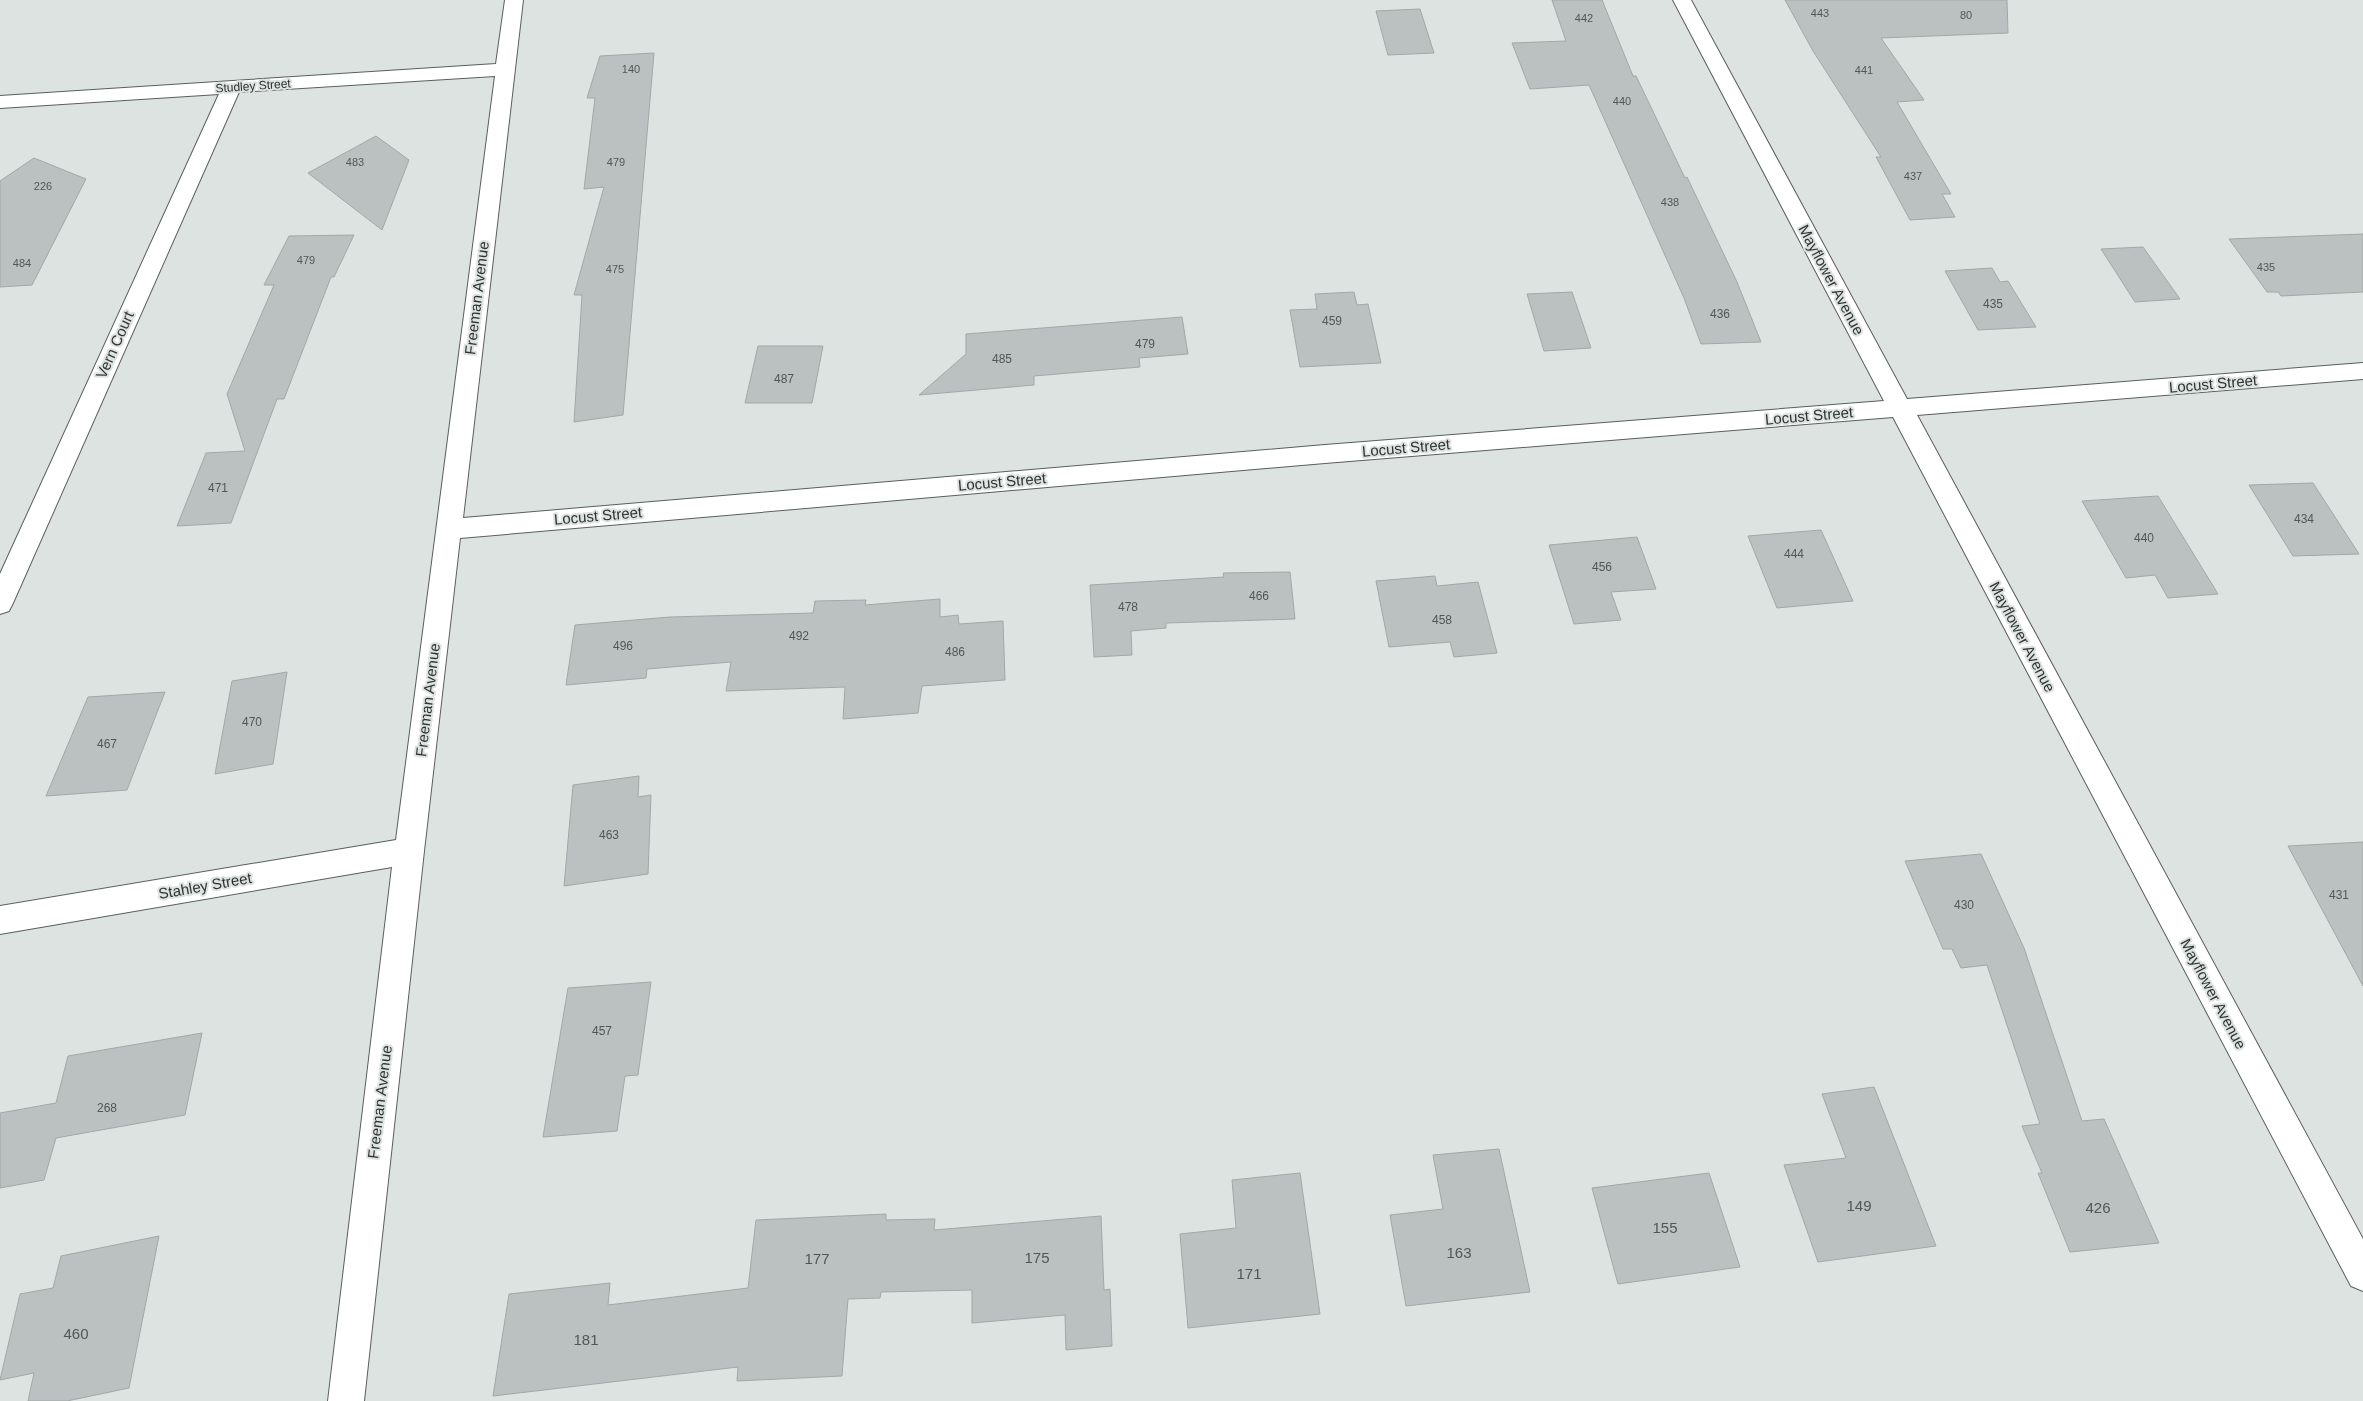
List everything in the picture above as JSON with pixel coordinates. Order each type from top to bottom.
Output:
[{"type":"street","name":"Freeman Avenue","points":[[346,1401],[448,529],[506,69],[519,0]]},
{"type":"street","name":"Mayflower Avenue","points":[[1682,0],[2363,1274]]},
{"type":"street","name":"Studley Street","points":[[0,102],[506,69]]},
{"type":"street","name":"Vern Court","points":[[0,603],[230,88]]},
{"type":"street","name":"Locust Street","points":[[448,529],[1325,454],[2363,371]]},
{"type":"street","name":"Stahley Street","points":[[0,920],[409,851]]},
{"type":"building","points":[[1552,0],[1602,0],[1633,76],[1636,76],[1685,178],[1687,177],[1737,282],[1761,342],[1701,344],[1684,298],[1589,85],[1530,89],[1512,43],[1566,41]]},
{"type":"building","points":[[1785,0],[2007,0],[2008,33],[1881,38],[1924,100],[1897,102],[1951,194],[1942,194],[1955,217],[1910,220],[1876,157],[1881,157],[1813,51]]},
{"type":"building","points":[[1420,9],[1434,53],[1388,55],[1376,11]]},
{"type":"building","points":[[654,53],[623,415],[574,422],[582,295],[574,295],[604,187],[584,189],[595,98],[587,98],[600,56]]},
{"type":"building","points":[[376,136],[409,160],[382,230],[308,173]]},
{"type":"building","points":[[34,158],[86,179],[32,285],[0,287],[0,181]]},
{"type":"building","points":[[2363,234],[2363,292],[2281,296],[2278,292],[2267,292],[2229,239]]},
{"type":"building","points":[[354,235],[334,277],[331,277],[284,399],[277,399],[231,523],[177,526],[206,453],[245,451],[227,394],[274,285],[264,285],[289,236]]},
{"type":"building","points":[[2143,247],[2180,299],[2135,302],[2101,249]]},
{"type":"building","points":[[1992,268],[2000,282],[2008,281],[2036,327],[1978,330],[1945,271]]},
{"type":"building","points":[[1354,292],[1357,305],[1368,304],[1381,363],[1300,367],[1290,310],[1317,309],[1315,294]]},
{"type":"building","points":[[1572,292],[1591,348],[1544,351],[1527,294]]},
{"type":"building","points":[[1182,317],[1188,354],[1139,358],[1140,367],[1034,376],[1034,385],[919,395],[966,354],[966,334]]},
{"type":"building","points":[[758,346],[823,346],[812,403],[745,403]]},
{"type":"building","points":[[2313,483],[2359,554],[2293,556],[2249,485]]},
{"type":"building","points":[[2158,496],[2218,594],[2168,598],[2155,575],[2126,578],[2082,501]]},
{"type":"building","points":[[1821,530],[1853,601],[1777,608],[1748,536]]},
{"type":"building","points":[[1637,537],[1656,589],[1611,592],[1621,620],[1574,624],[1549,545]]},
{"type":"building","points":[[1290,572],[1295,619],[1166,623],[1166,628],[1131,631],[1132,655],[1094,657],[1090,585],[1224,577],[1223,573]]},
{"type":"building","points":[[1435,576],[1437,586],[1478,582],[1497,653],[1454,657],[1450,642],[1389,647],[1376,581]]},
{"type":"building","points":[[940,599],[940,617],[958,615],[959,624],[1003,621],[1005,680],[922,686],[918,713],[843,719],[845,687],[726,691],[731,662],[647,669],[646,678],[566,685],[575,625],[670,617],[813,613],[815,601],[866,600],[865,605]]},
{"type":"building","points":[[287,672],[273,764],[215,774],[232,681]]},
{"type":"building","points":[[165,692],[127,790],[46,796],[88,697]]},
{"type":"building","points":[[639,776],[638,797],[651,795],[648,874],[564,886],[573,785]]},
{"type":"building","points":[[2363,842],[2363,986],[2288,846]]},
{"type":"building","points":[[1981,854],[2024,948],[2082,1121],[2104,1119],[2159,1243],[2070,1252],[2038,1173],[2042,1173],[2022,1126],[2040,1124],[1987,965],[1961,968],[1952,949],[1943,949],[1905,861]]},
{"type":"building","points":[[651,982],[638,1075],[625,1076],[617,1131],[543,1137],[568,988]]},
{"type":"building","points":[[202,1033],[185,1115],[56,1138],[44,1180],[0,1188],[0,1113],[56,1103],[68,1056]]},
{"type":"building","points":[[1874,1087],[1936,1246],[1818,1262],[1784,1165],[1846,1158],[1822,1094]]},
{"type":"building","points":[[1499,1149],[1530,1292],[1406,1306],[1390,1215],[1443,1209],[1433,1155]]},
{"type":"building","points":[[1300,1173],[1320,1314],[1188,1328],[1180,1234],[1236,1228],[1232,1180]]},
{"type":"building","points":[[1709,1173],[1740,1267],[1618,1284],[1592,1188]]},
{"type":"building","points":[[886,1214],[886,1220],[935,1219],[934,1230],[1101,1216],[1104,1290],[1110,1289],[1112,1346],[1066,1350],[1065,1315],[972,1323],[972,1290],[881,1292],[880,1298],[848,1299],[842,1376],[737,1381],[738,1367],[493,1396],[509,1294],[610,1283],[608,1305],[748,1288],[756,1220]]},
{"type":"building","points":[[159,1236],[129,1388],[67,1401],[28,1401],[34,1373],[0,1380],[20,1294],[53,1288],[61,1256]]}]
